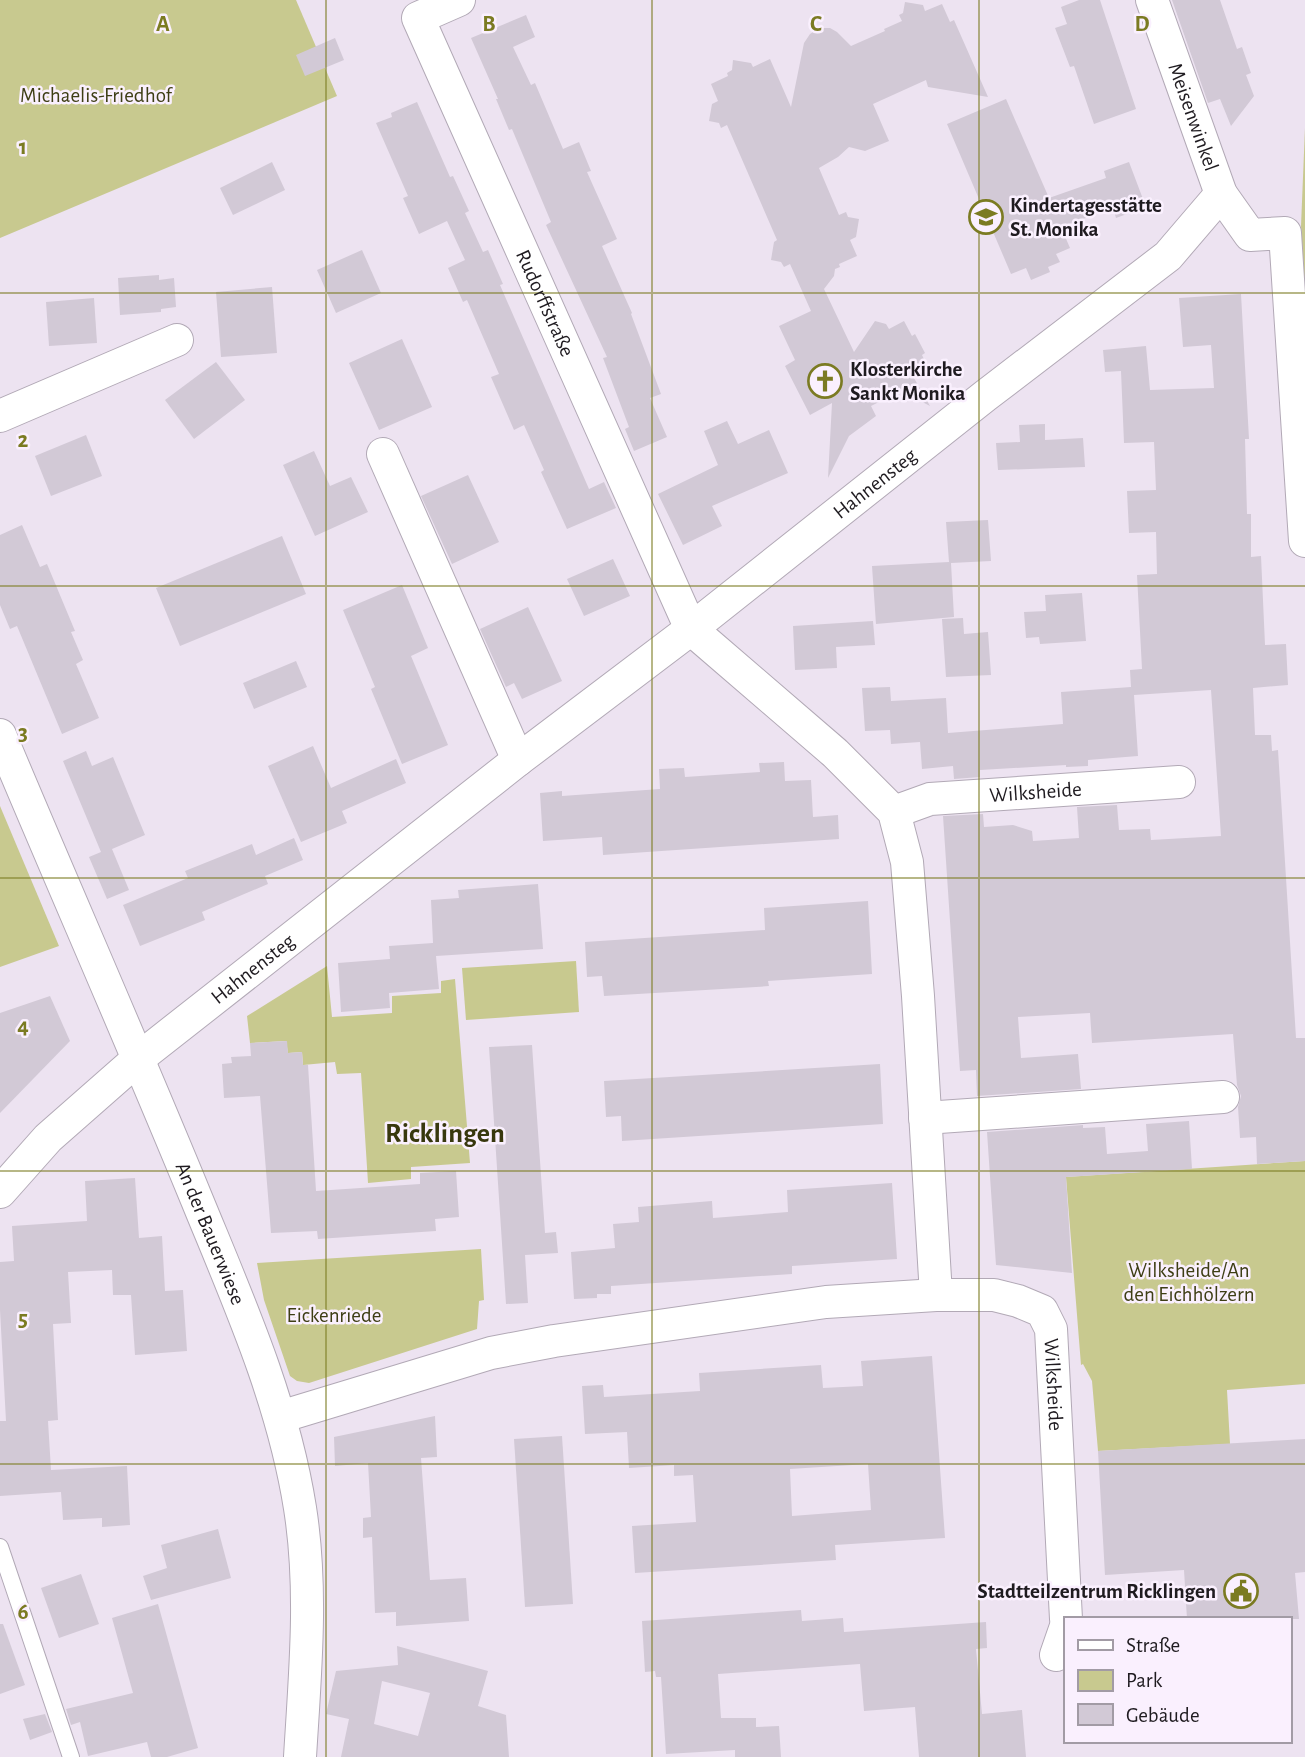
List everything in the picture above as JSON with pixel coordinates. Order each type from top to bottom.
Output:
[{"type":"street","name":"Rudorffstraße","points":[[459,0],[418,18],[691,629]]},
{"type":"street","name":"Meisenwinkel","points":[[1152,0],[1221,194],[1250,235],[1285,233],[1305,541]]},
{"type":"street","name":"Hahnensteg","points":[[0,1192],[48,1138],[139,1058],[518,760],[691,629],[968,409],[1168,256],[1221,194]]},
{"type":"street","points":[[0,416],[177,340]]},
{"type":"street","points":[[383,454],[518,760]]},
{"type":"street","points":[[280,1417],[504,1351],[826,1302],[936,1295],[907,862],[894,812],[835,753],[691,629]]},
{"type":"street","name":"An der Bauerwiese","points":[[0,735],[89,949],[139,1058],[251,1332],[280,1417],[300,1508],[307,1580],[306,1670],[300,1757]]},
{"type":"street","name":"Wilksheide","points":[[894,812],[930,799],[1179,782]]},
{"type":"street","points":[[925,1118],[1223,1097]]},
{"type":"street","name":"Wilksheide","points":[[936,1295],[994,1295],[1018,1301],[1042,1311],[1051,1329],[1066,1617]]},
{"type":"lane","points":[[0,1547],[72,1757]]},
{"type":"green space","name":"Michaelis-Friedhof","points":[[0,0],[296,0],[337,96],[0,238]]},
{"type":"green space","points":[[1305,128],[1305,289],[1301,226]]},
{"type":"green space","points":[[0,806],[59,946],[0,967]]},
{"type":"green space","points":[[576,961],[579,1012],[466,1020],[462,968]]},
{"type":"green space","points":[[327,966],[332,1017],[392,1013],[392,996],[441,993],[441,981],[455,979],[470,1163],[411,1167],[411,1179],[368,1183],[361,1073],[337,1074],[335,1062],[303,1065],[302,1052],[288,1053],[286,1041],[250,1043],[247,1016]]},
{"type":"green space","name":"Wilksheide/An den Eichhölzern","points":[[1305,1161],[1305,1384],[1227,1390],[1230,1444],[1098,1451],[1092,1381],[1083,1364],[1081,1365],[1066,1177]]},
{"type":"green space","name":"Eickenriede","points":[[481,1249],[484,1300],[479,1301],[477,1329],[309,1383],[297,1381],[290,1376],[264,1300],[257,1263]]},
{"type":"building","points":[[1079,0],[1100,0],[1136,109],[1094,124],[1074,66],[1070,67],[1055,28],[1067,24],[1061,7]]},
{"type":"building","points":[[1172,0],[1220,0],[1237,49],[1242,47],[1251,73],[1246,75],[1254,96],[1231,126],[1220,99],[1208,103]]},
{"type":"building","points":[[905,2],[923,5],[925,11],[942,4],[950,22],[954,20],[988,97],[928,87],[926,80],[873,104],[889,141],[865,151],[849,147],[819,168],[839,215],[846,212],[848,217],[859,219],[856,237],[850,240],[857,256],[839,264],[840,267],[835,269],[834,276],[824,289],[854,352],[875,321],[886,324],[889,329],[904,321],[925,353],[922,355],[929,370],[914,378],[930,406],[901,391],[871,406],[876,416],[849,436],[828,478],[832,403],[810,415],[785,366],[795,360],[779,326],[811,311],[790,264],[784,267],[781,262],[771,260],[774,242],[777,240],[727,125],[721,128],[719,123],[709,121],[712,104],[718,101],[711,84],[728,76],[733,60],[751,63],[753,67],[770,59],[791,107],[804,43],[810,34],[819,28],[830,28],[851,46],[902,21],[899,15],[903,13]]},
{"type":"building","points":[[526,15],[535,37],[513,47],[531,85],[535,83],[563,149],[579,142],[591,171],[587,172],[617,239],[602,246],[632,313],[661,394],[650,398],[667,437],[634,451],[625,429],[629,427],[603,358],[607,357],[546,225],[551,222],[471,38]]},
{"type":"building","points":[[335,38],[344,60],[305,76],[296,55]]},
{"type":"building","points":[[1006,99],[1049,198],[1106,178],[1104,171],[1129,162],[1146,207],[1116,218],[1113,208],[1061,227],[1070,248],[1056,254],[1060,262],[1048,267],[1050,272],[1031,280],[1026,268],[1011,274],[947,124]]},
{"type":"building","points":[[417,102],[450,177],[453,176],[469,211],[465,213],[483,252],[488,250],[503,284],[500,285],[589,489],[604,482],[616,508],[567,529],[541,472],[544,470],[524,425],[514,430],[491,377],[499,374],[467,300],[463,302],[448,268],[465,260],[447,221],[419,234],[403,198],[408,196],[376,123]]},
{"type":"building","points":[[272,162],[285,190],[233,215],[220,188]]},
{"type":"building","points":[[362,250],[381,293],[336,313],[317,270]]},
{"type":"building","points":[[159,275],[159,280],[174,278],[176,307],[161,309],[161,312],[120,315],[118,278]]},
{"type":"building","points":[[272,287],[277,353],[221,357],[216,292]]},
{"type":"building","points":[[1241,294],[1249,439],[1245,439],[1247,514],[1251,514],[1251,557],[1261,556],[1265,645],[1286,644],[1288,685],[1253,688],[1255,735],[1271,735],[1272,751],[1278,750],[1296,1038],[1305,1038],[1305,1161],[1257,1164],[1256,1137],[1240,1138],[1238,1107],[1241,1096],[1237,1085],[1233,1034],[1092,1043],[1090,1013],[1018,1017],[1021,1058],[1078,1054],[1081,1089],[977,1096],[976,1070],[960,1071],[943,816],[983,814],[984,827],[1013,825],[1032,831],[1033,841],[1079,838],[1077,807],[1117,805],[1119,830],[1150,829],[1151,840],[1221,836],[1211,690],[1134,695],[1138,756],[1088,760],[1088,766],[980,770],[980,777],[954,779],[953,766],[922,769],[920,742],[891,744],[890,730],[865,731],[862,688],[890,687],[891,701],[946,698],[948,733],[1063,724],[1061,692],[1131,687],[1130,670],[1142,669],[1137,575],[1157,574],[1156,532],[1129,533],[1127,491],[1156,490],[1154,442],[1124,443],[1121,371],[1105,372],[1103,350],[1146,346],[1150,390],[1214,388],[1211,345],[1183,347],[1179,298]]},
{"type":"building","points":[[94,298],[97,343],[49,346],[46,302]]},
{"type":"building","points":[[402,339],[432,407],[379,430],[349,363]]},
{"type":"building","points":[[216,362],[245,400],[194,439],[165,400]]},
{"type":"building","points":[[727,421],[738,444],[769,430],[788,473],[712,506],[722,526],[683,545],[658,494],[718,465],[704,431]]},
{"type":"building","points":[[1045,424],[1045,440],[1083,438],[1085,467],[998,470],[996,443],[1020,442],[1019,425]]},
{"type":"building","points":[[86,435],[102,476],[51,496],[35,456]]},
{"type":"building","points":[[314,451],[330,486],[351,477],[368,512],[315,536],[283,465]]},
{"type":"building","points":[[468,475],[499,542],[452,564],[421,496]]},
{"type":"building","points":[[988,520],[991,561],[951,563],[954,617],[876,624],[872,566],[949,562],[946,522]]},
{"type":"building","points":[[22,525],[40,567],[47,564],[75,631],[71,632],[83,660],[76,664],[99,718],[62,734],[17,626],[10,629],[0,605],[0,535]]},
{"type":"building","points":[[282,536],[306,594],[180,646],[156,588]]},
{"type":"building","points":[[613,559],[630,596],[584,616],[567,579]]},
{"type":"building","points":[[402,585],[428,648],[411,656],[448,745],[402,764],[371,689],[375,687],[343,610]]},
{"type":"building","points":[[1082,593],[1086,641],[1040,644],[1039,637],[1026,638],[1024,612],[1046,611],[1045,595]]},
{"type":"building","points":[[528,607],[562,681],[522,699],[514,683],[506,687],[480,629]]},
{"type":"building","points":[[963,618],[964,634],[988,632],[991,675],[946,677],[942,619]]},
{"type":"building","points":[[873,621],[875,645],[836,647],[837,668],[795,670],[793,626]]},
{"type":"building","points":[[296,661],[307,687],[254,709],[243,683]]},
{"type":"building","points":[[313,746],[331,788],[396,759],[406,783],[342,811],[347,823],[301,842],[268,766]]},
{"type":"building","points":[[86,751],[92,766],[113,757],[145,835],[112,849],[129,890],[107,899],[89,857],[101,852],[63,761]]},
{"type":"building","points":[[784,762],[785,781],[811,780],[813,817],[838,815],[839,839],[603,855],[602,837],[543,841],[540,793],[562,791],[562,796],[660,789],[659,769],[684,768],[685,777],[760,772],[759,763]]},
{"type":"building","points":[[294,838],[303,860],[265,876],[268,884],[202,912],[205,920],[140,946],[123,905],[188,878],[185,871],[252,844],[256,855]]},
{"type":"building","points":[[538,884],[543,949],[436,956],[439,989],[389,993],[390,1008],[341,1012],[338,963],[390,959],[389,946],[433,943],[431,900],[459,898],[458,890]]},
{"type":"building","points":[[868,901],[872,974],[768,981],[769,986],[604,996],[602,976],[587,977],[585,942],[765,930],[764,908]]},
{"type":"building","points":[[50,996],[70,1041],[0,1113],[0,1013]]},
{"type":"building","points":[[287,1041],[288,1053],[302,1052],[303,1065],[308,1065],[316,1191],[420,1184],[420,1173],[456,1171],[459,1217],[435,1219],[436,1231],[318,1239],[317,1231],[271,1233],[260,1096],[224,1098],[222,1064],[232,1063],[231,1057],[251,1056],[250,1043]]},
{"type":"building","points":[[532,1045],[545,1233],[556,1232],[558,1253],[525,1255],[528,1303],[506,1304],[489,1047]]},
{"type":"building","points":[[880,1064],[883,1124],[622,1141],[621,1116],[606,1117],[604,1081]]},
{"type":"building","points":[[1189,1121],[1192,1169],[1066,1177],[1072,1273],[996,1265],[987,1132],[1083,1125],[1083,1128],[1105,1127],[1107,1154],[1148,1151],[1146,1124]]},
{"type":"building","points":[[135,1178],[139,1238],[162,1236],[165,1291],[183,1290],[187,1351],[135,1355],[131,1295],[113,1295],[112,1270],[68,1272],[71,1323],[53,1324],[58,1420],[48,1421],[51,1470],[127,1466],[130,1525],[102,1527],[102,1518],[63,1520],[61,1492],[0,1496],[0,1421],[6,1421],[0,1262],[14,1261],[12,1226],[87,1221],[85,1181]]},
{"type":"building","points":[[892,1183],[897,1259],[792,1266],[792,1274],[611,1286],[611,1294],[574,1299],[571,1252],[615,1248],[613,1224],[639,1222],[638,1207],[712,1201],[713,1218],[788,1212],[787,1190]]},
{"type":"building","points":[[932,1356],[945,1538],[835,1545],[836,1560],[635,1573],[632,1526],[696,1522],[693,1475],[674,1476],[674,1465],[629,1468],[627,1432],[585,1434],[582,1386],[603,1385],[604,1397],[700,1391],[699,1373],[821,1365],[823,1388],[863,1386],[861,1361]],"holes":[[[868,1464],[871,1510],[792,1516],[790,1469]]]},
{"type":"building","points":[[435,1416],[437,1457],[421,1458],[430,1580],[466,1578],[469,1621],[396,1626],[396,1612],[375,1613],[372,1537],[363,1538],[363,1518],[371,1517],[368,1463],[335,1466],[334,1437]]},
{"type":"building","points":[[562,1436],[573,1604],[525,1607],[514,1439]]},
{"type":"building","name":"Stadtteilzentrum Ricklingen","points":[[1305,1439],[1305,1572],[1295,1573],[1299,1619],[1187,1617],[1184,1570],[1105,1575],[1098,1451]]},
{"type":"building","points":[[218,1529],[231,1578],[151,1600],[143,1576],[167,1568],[161,1545]]},
{"type":"building","points":[[81,1574],[99,1624],[59,1638],[41,1588]]},
{"type":"building","points":[[158,1604],[198,1748],[167,1757],[151,1757],[147,1742],[88,1756],[80,1722],[71,1725],[66,1709],[133,1693],[112,1618]]},
{"type":"building","points":[[801,1610],[802,1621],[843,1618],[844,1632],[986,1622],[987,1648],[976,1649],[982,1714],[1022,1710],[1026,1757],[919,1757],[915,1707],[864,1711],[860,1664],[718,1674],[721,1718],[756,1718],[756,1727],[779,1726],[781,1757],[735,1757],[735,1750],[666,1754],[661,1677],[656,1677],[655,1671],[645,1672],[642,1621]]},
{"type":"building","points":[[0,1624],[3,1624],[25,1685],[0,1694]]},
{"type":"building","points":[[397,1646],[488,1671],[478,1706],[506,1715],[509,1757],[341,1757],[349,1719],[326,1714],[336,1671],[398,1665]],"holes":[[[382,1681],[430,1693],[418,1736],[374,1724]]]},
{"type":"building","points":[[45,1714],[52,1732],[30,1740],[23,1719]]},
{"type":"place","name":"Kindertagesstätte St. Monika","points":[[986,217]]},
{"type":"place","name":"Klosterkirche Sankt Monika","points":[[825,381]]},
{"type":"place","name":"Stadtteilzentrum Ricklingen","points":[[1241,1591]]},
{"type":"district","name":"Ricklingen","points":[[445,1134]]}]
